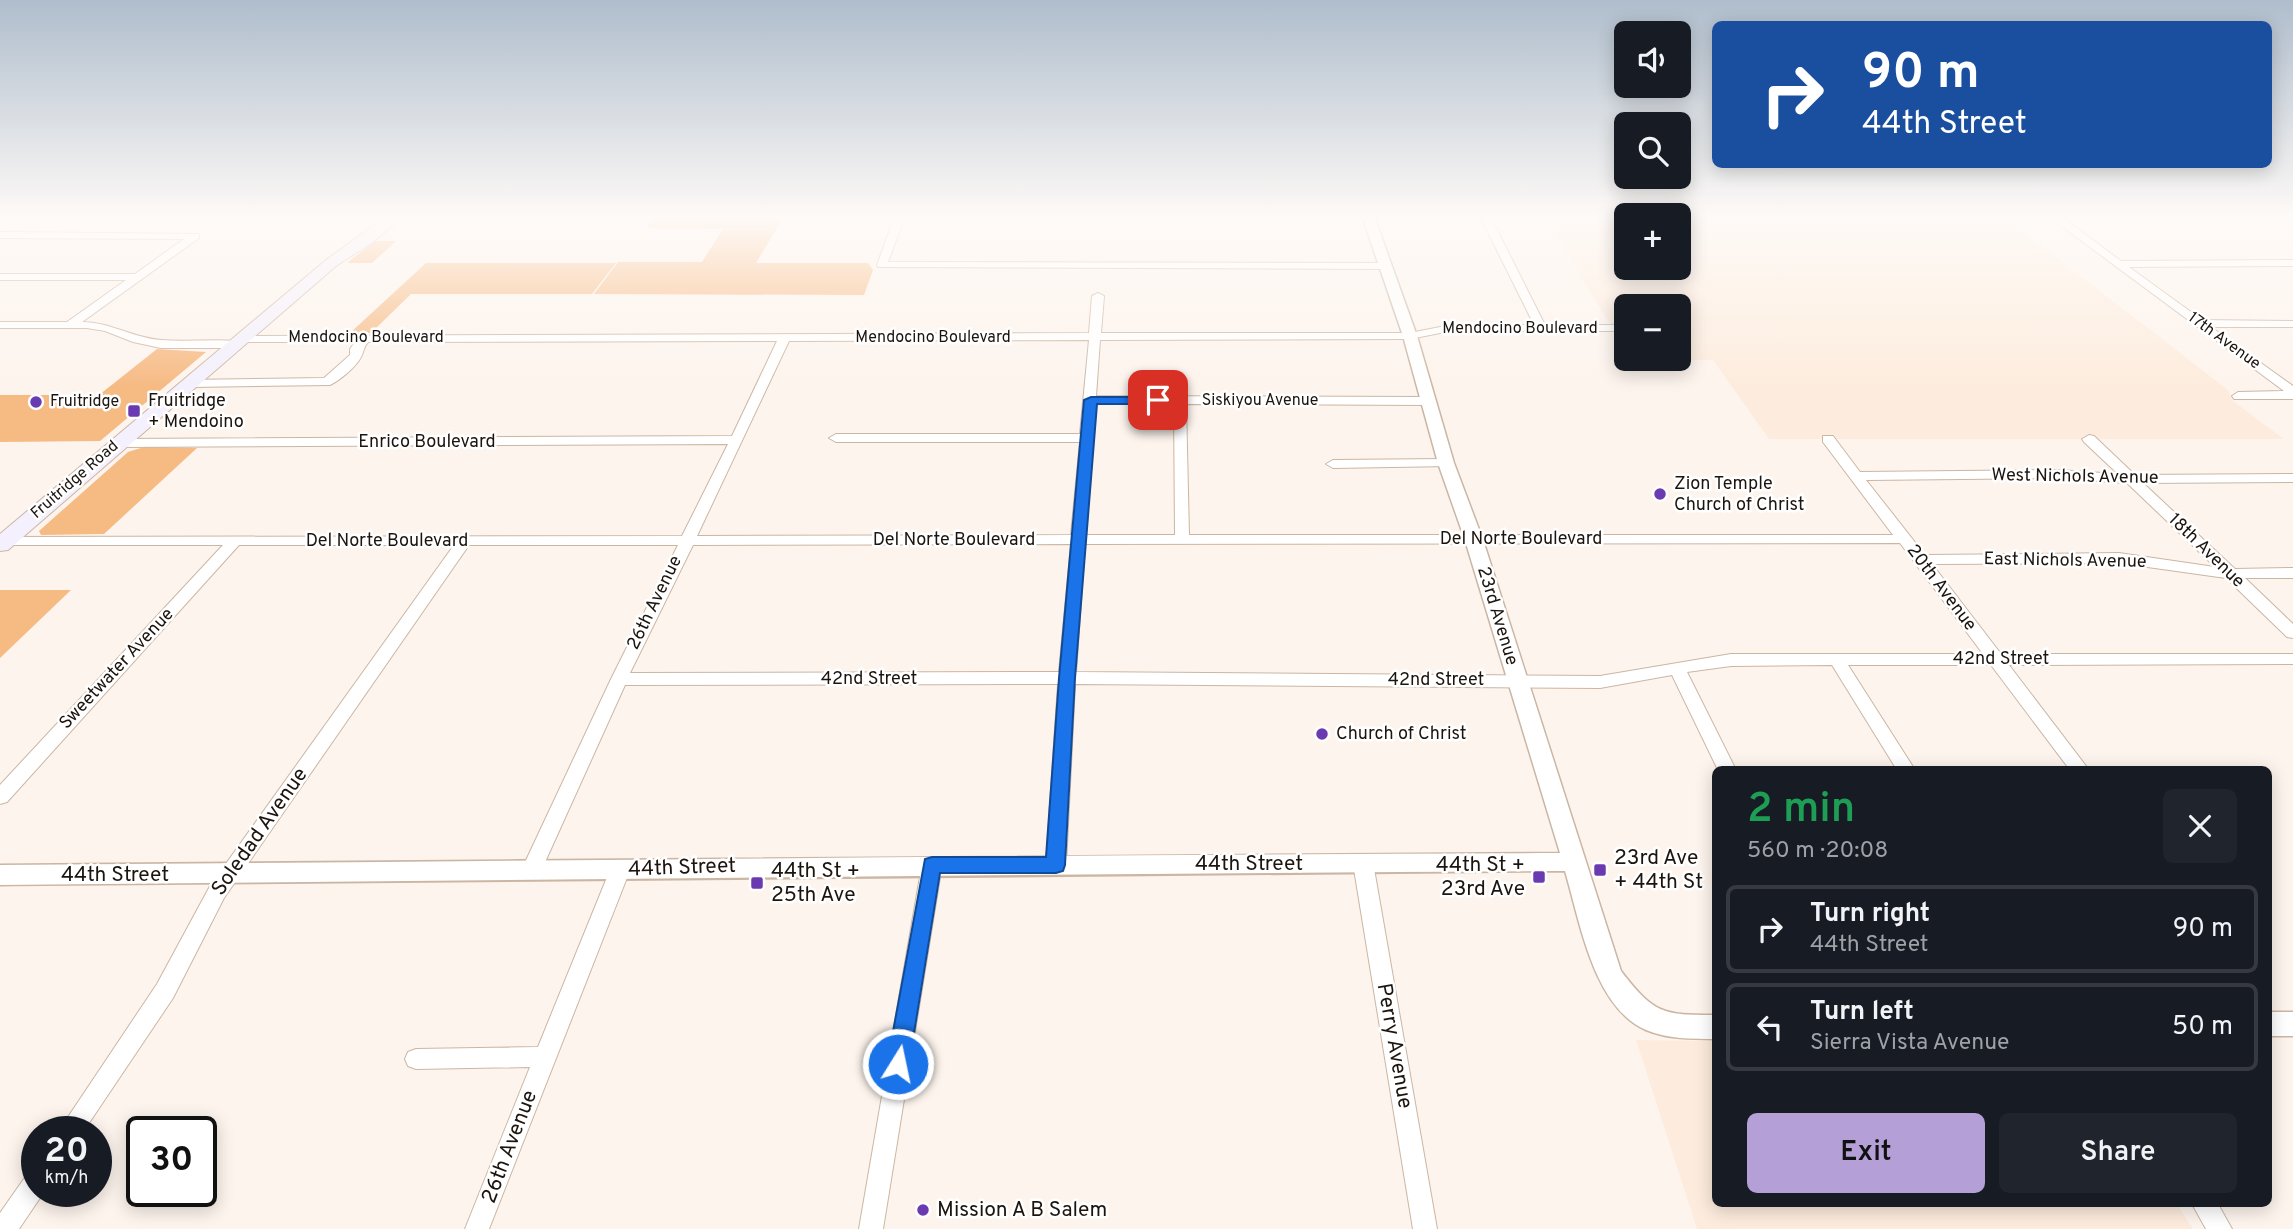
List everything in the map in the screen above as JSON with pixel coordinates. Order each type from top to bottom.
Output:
[{"type":"main road","name":"Fruitridge Road","points":[[1,543],[321,273]]},
{"type":"street","points":[[70,325],[144,273]]},
{"type":"street","name":"23rd Avenue","points":[[1388,273],[1610,976],[1635,1011],[1668,1027],[1712,1027]]},
{"type":"street","points":[[1514,273],[1541,328]]},
{"type":"street","name":"17th Avenue","points":[[2131,273],[2293,394]]},
{"type":"street","points":[[0,277],[139,277]]},
{"type":"street","points":[[1056,865],[1067,678],[1098,296]]},
{"type":"street","points":[[2200,324],[2293,324]]},
{"type":"street","name":"Mendocino Boulevard","points":[[0,325],[107,328],[137,340],[161,344],[365,338],[1410,336],[1439,328],[1614,328]]},
{"type":"street","name":"26th Avenue","points":[[531,871],[685,540],[737,440],[785,337]]},
{"type":"street","points":[[190,383],[326,382],[356,355],[356,349],[365,338]]},
{"type":"street","points":[[2238,396],[2293,394]]},
{"type":"street","name":"Siskiyou Avenue","points":[[1091,400],[1429,401]]},
{"type":"street","points":[[1180,400],[1182,540]]},
{"type":"street","points":[[836,438],[1087,438]]},
{"type":"street","name":"20th Avenue","points":[[1829,439],[2077,766]]},
{"type":"street","name":"18th Avenue","points":[[2089,439],[2293,633]]},
{"type":"street","name":"Enrico Boulevard","points":[[117,443],[737,440]]},
{"type":"street","points":[[1333,464],[1446,463]]},
{"type":"street","name":"West Nichols Avenue","points":[[1856,476],[2058,474],[2131,479],[2293,478]]},
{"type":"street","name":"Del Norte Boulevard","points":[[1,543],[1904,539]]},
{"type":"street","name":"Sweetwater Avenue","points":[[0,797],[235,541]]},
{"type":"street","name":"Soledad Avenue","points":[[81,1116],[165,991],[207,909],[464,541]]},
{"type":"street","name":"East Nichols Avenue","points":[[1920,560],[2119,558],[2231,574],[2293,573]]},
{"type":"street","points":[[1836,659],[1903,766]]},
{"type":"street","name":"42nd Street","points":[[619,679],[1615,681],[1731,660],[2293,659]]},
{"type":"street","points":[[1677,668],[1725,766]]},
{"type":"street","name":"44th Street","points":[[0,875],[932,865],[1575,862]]},
{"type":"street","name":"Perry Avenue","points":[[1363,863],[1425,1229]]},
{"type":"street","points":[[871,1229],[932,865]]},
{"type":"street","name":"26th Avenue","points":[[477,1229],[621,870]]},
{"type":"street","points":[[416,1059],[545,1057]]},
{"type":"street","points":[[4,1229],[21,1204]]},
{"type":"street","points":[[2206,1207],[2220,1229]]},
{"type":"shaded area","points":[[415,273],[608,273],[592,294],[411,294],[371,333],[350,333]]},
{"type":"shaded area","points":[[609,273],[872,273],[864,295],[594,294]]},
{"type":"shaded area","points":[[1579,273],[1614,273],[1614,280],[1691,280],[1691,273],[2077,273],[2228,390],[2233,401],[2284,439],[1769,439],[1713,360],[1691,360],[1691,294],[1614,294],[1614,330]]},
{"type":"shaded area","points":[[157,349],[206,352],[100,441],[0,442],[0,395],[99,395]]},
{"type":"shaded area","points":[[144,447],[197,448],[104,534],[41,535],[39,531],[128,452]]},
{"type":"shaded area","points":[[0,590],[71,590],[0,658]]},
{"type":"shaded area","points":[[1636,1040],[1712,1041],[1712,1207],[2179,1207],[2193,1229],[1697,1229]]},
{"type":"place","name":"Fruitridge","points":[[36,402]]},
{"type":"place","name":"Fruitridge + Mendoino","points":[[134,411]]},
{"type":"place","name":"Zion Temple Church of Christ","points":[[1660,494]]},
{"type":"place","name":"Church of Christ","points":[[1322,734]]},
{"type":"place","name":"23rd Ave + 44th St","points":[[1600,870]]},
{"type":"place","name":"44th St + 23rd Ave","points":[[1539,877]]},
{"type":"place","name":"44th St + 25th Ave","points":[[757,883]]},
{"type":"place","name":"Mission A B Salem","points":[[923,1210]]},
{"type":"route","points":[[898,1064],[932,865],[1056,865],[1067,678],[1091,400],[1158,400]]}]
